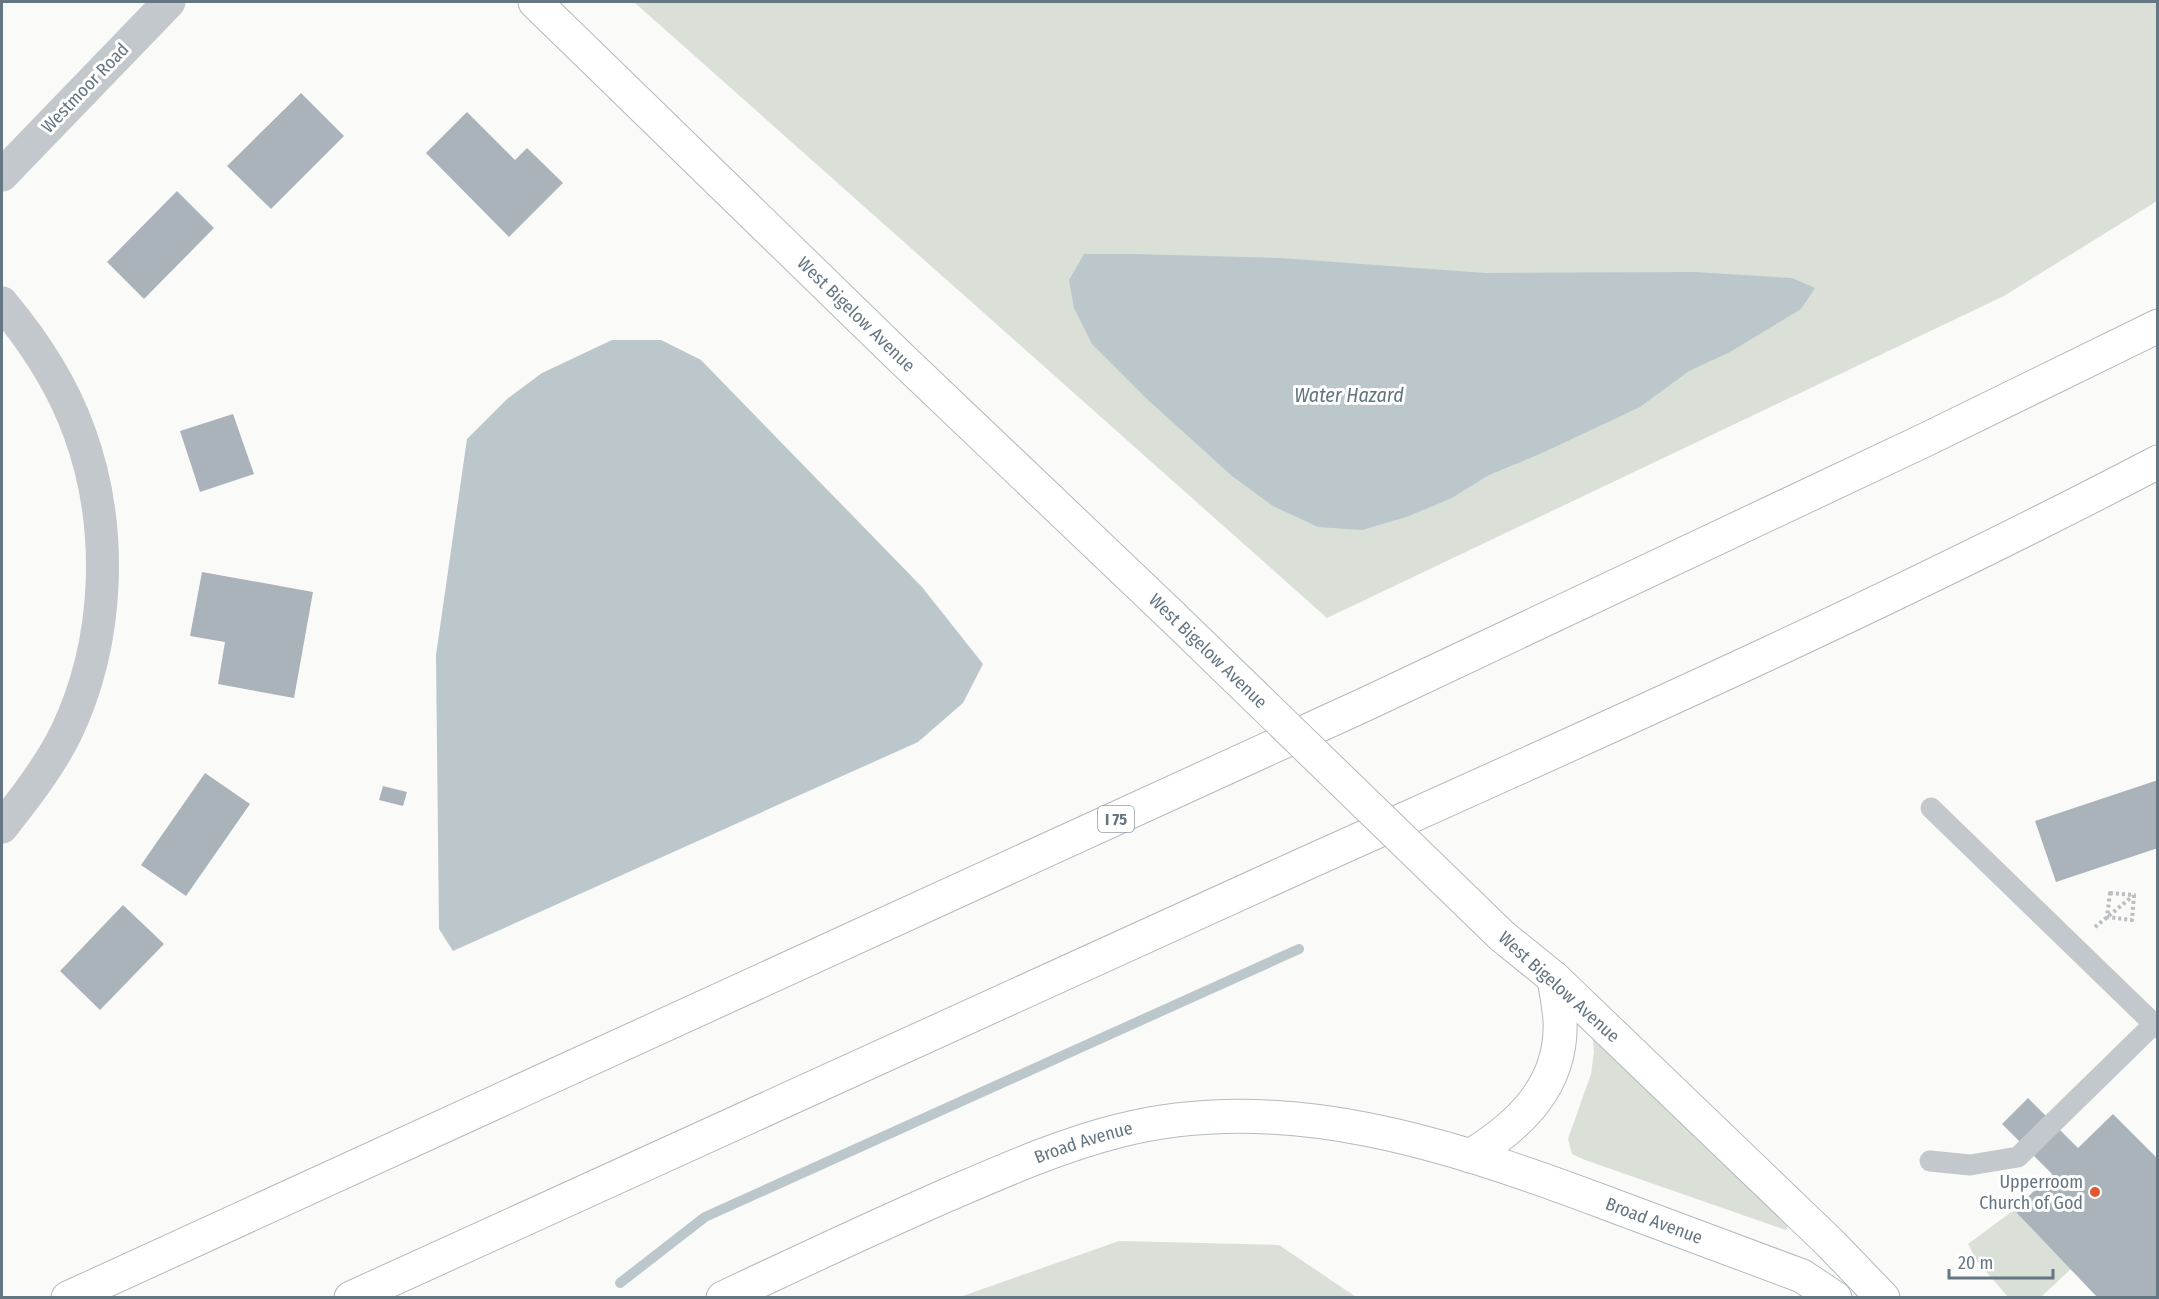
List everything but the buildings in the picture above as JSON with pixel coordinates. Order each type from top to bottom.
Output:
[{"type":"main road","name":"West Bigelow Avenue","points":[[535,2],[1502,936],[1554,978],[1830,1243],[1883,1298]]},
{"type":"main road","name":"I 75","points":[[68,1298],[1368,703],[1925,440],[2157,326]]},
{"type":"main road","points":[[351,1298],[817,1083],[1605,729],[1884,598],[2157,462]]},
{"type":"main road","points":[[1470,1156],[1496,1140],[1516,1123],[1533,1103],[1549,1076],[1558,1050],[1560,1020],[1554,978]]},
{"type":"main road","name":"Broad Avenue","points":[[723,1298],[1024,1161],[1121,1130],[1221,1117],[1272,1117],[1323,1121],[1372,1129],[1470,1156],[1535,1176],[1802,1276],[1835,1298]]},
{"type":"street","name":"Westmoor Road","points":[[2,175],[169,2]]},
{"type":"street","points":[[2,303],[16,320],[58,384],[79,431],[94,480],[101,531],[103,582],[97,633],[85,683],[67,731],[55,754],[27,796],[2,827]]},
{"type":"lane","points":[[1930,1161],[1970,1165],[2018,1157],[2156,1026],[1931,808]]},
{"type":"path","points":[[2107,917],[2110,893],[2134,895]]},
{"type":"path","points":[[2107,917],[2132,920],[2134,895]]},
{"type":"path","points":[[2073,945],[2134,895]]},
{"type":"shaded area","points":[[634,2],[2157,2],[2157,201],[2004,296],[1327,618]]},
{"type":"shaded area","points":[[1592,1032],[1790,1224],[1786,1230],[1572,1154],[1568,1139],[1591,1074],[1594,1052]]},
{"type":"shaded area","points":[[2014,1210],[2071,1269],[2041,1297],[2008,1297],[1977,1261],[1968,1244]]},
{"type":"shaded area","points":[[1119,1241],[1279,1245],[1356,1297],[960,1297]]},
{"type":"water","name":"Water Hazard","points":[[1084,254],[1280,258],[1485,273],[1694,272],[1792,278],[1815,288],[1801,309],[1730,352],[1689,371],[1640,407],[1489,475],[1450,499],[1406,517],[1362,530],[1318,527],[1273,506],[1232,476],[1147,399],[1092,344],[1074,308],[1069,280]]},
{"type":"water","points":[[612,340],[661,340],[701,360],[922,587],[983,664],[963,703],[918,742],[453,951],[439,929],[436,655],[467,439],[507,399],[542,373]]},
{"type":"waterway","points":[[620,1283],[705,1217],[1299,949]]},
{"type":"place","name":"Upperroom Church of God","points":[[2095,1192]]}]
